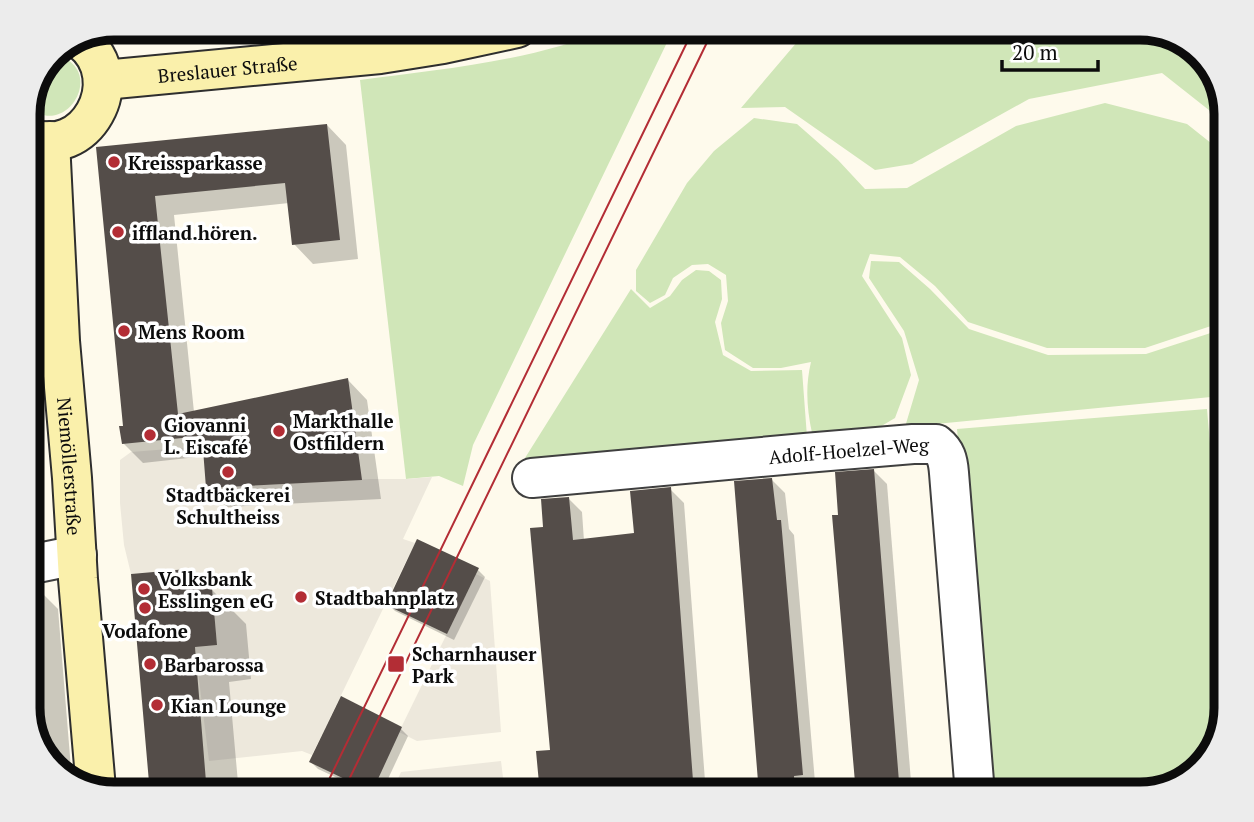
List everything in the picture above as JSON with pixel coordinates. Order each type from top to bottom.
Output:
[{"type":"main road","name":"Breslauer Straße","points":[[104,79],[380,54],[462,40]]},
{"type":"main road","points":[[40,139],[68,137],[84,128],[103,98],[104,79],[100,66],[86,46]]},
{"type":"main road","name":"Niemöllerstraße","points":[[40,149],[60,341],[95,779]]},
{"type":"street","name":"Adolf-Hoelzel-Weg","points":[[532,478],[936,444],[944,451],[948,461],[974,782]]},
{"type":"street","points":[[40,563],[77,555]]},
{"type":"green space","points":[[579,40],[668,40],[473,445],[463,486],[439,476],[406,479],[360,80],[488,62]]},
{"type":"green space","points":[[799,40],[1140,40],[1172,48],[1195,66],[1210,91],[1214,114],[1162,73],[1029,99],[912,164],[875,170],[785,107],[741,108]]},
{"type":"green space","points":[[65,59],[70,61],[78,73],[80,85],[76,98],[68,109],[56,115],[43,115],[40,110],[48,82],[62,62]]},
{"type":"green space","points":[[1105,103],[1187,124],[1214,145],[1214,325],[1145,348],[1047,348],[968,322],[935,286],[900,257],[870,254],[862,276],[902,338],[911,375],[895,418],[878,428],[812,433],[807,398],[811,362],[781,368],[753,368],[725,350],[721,323],[728,301],[726,275],[708,264],[692,265],[673,278],[665,295],[650,303],[636,291],[636,270],[687,183],[714,151],[754,118],[797,124],[838,160],[865,189],[907,188],[1016,126]]},
{"type":"green space","points":[[871,261],[899,262],[969,329],[1048,355],[1146,354],[1214,332],[1214,428],[1211,397],[905,427],[919,380],[904,331],[869,278]]},
{"type":"green space","points":[[696,270],[709,271],[721,280],[722,299],[715,322],[723,355],[751,371],[802,370],[807,437],[525,458],[631,289],[650,308],[670,296],[682,280]]},
{"type":"green space","points":[[1207,409],[1214,490],[1214,708],[1206,740],[1195,756],[1181,769],[1163,778],[1140,782],[988,782],[957,429]]},
{"type":"shaded area","name":"Stadtbahnplatz","points":[[194,447],[204,452],[207,488],[432,477],[403,539],[415,543],[312,755],[302,751],[209,761],[195,647],[217,645],[212,588],[189,589],[187,569],[131,574],[124,545],[120,460],[131,452]]},
{"type":"shaded area","points":[[476,574],[490,581],[501,732],[417,741],[399,732]]},
{"type":"shaded area","points":[[501,761],[504,782],[396,782],[401,772]]},
{"type":"building","points":[[327,124],[340,240],[292,245],[285,183],[155,196],[178,414],[348,378],[362,480],[206,488],[202,436],[122,444],[119,426],[123,426],[96,147]]},
{"type":"building","points":[[874,469],[899,782],[855,782],[832,515],[838,515],[835,472]]},
{"type":"building","points":[[772,478],[777,520],[781,520],[803,775],[794,776],[794,782],[758,782],[734,481]]},
{"type":"building","points":[[671,487],[693,782],[539,782],[536,751],[550,750],[530,528],[543,527],[541,499],[569,497],[573,540],[634,533],[630,491]]},
{"type":"building","points":[[417,539],[479,568],[447,634],[386,605]]},
{"type":"building","points":[[187,569],[189,589],[212,588],[217,645],[195,647],[206,782],[149,782],[131,574]]},
{"type":"building","points":[[341,696],[402,727],[377,782],[351,782],[309,762]]},
{"type":"tram line","points":[[328,782],[688,40]]},
{"type":"tram line","points":[[348,782],[708,40]]},
{"type":"place","name":"Kreissparkasse","points":[[114,162]]},
{"type":"place","name":"iffland.hören.","points":[[118,232]]},
{"type":"place","name":"Mens Room","points":[[124,331]]},
{"type":"place","name":"Markthalle Ostfildern","points":[[279,431]]},
{"type":"place","name":"Giovanni L. Eiscafé","points":[[150,435]]},
{"type":"place","name":"Stadtbäckerei Schultheiss","points":[[228,472]]},
{"type":"place","name":"Volksbank Esslingen eG","points":[[144,589]]},
{"type":"place","name":"Stadtbahnplatz","points":[[301,597]]},
{"type":"place","name":"Vodafone","points":[[145,608]]},
{"type":"place","name":"Barbarossa","points":[[150,664]]},
{"type":"place","name":"Scharnhauser Park","points":[[396,664]]},
{"type":"place","name":"Kian Lounge","points":[[157,705]]}]
